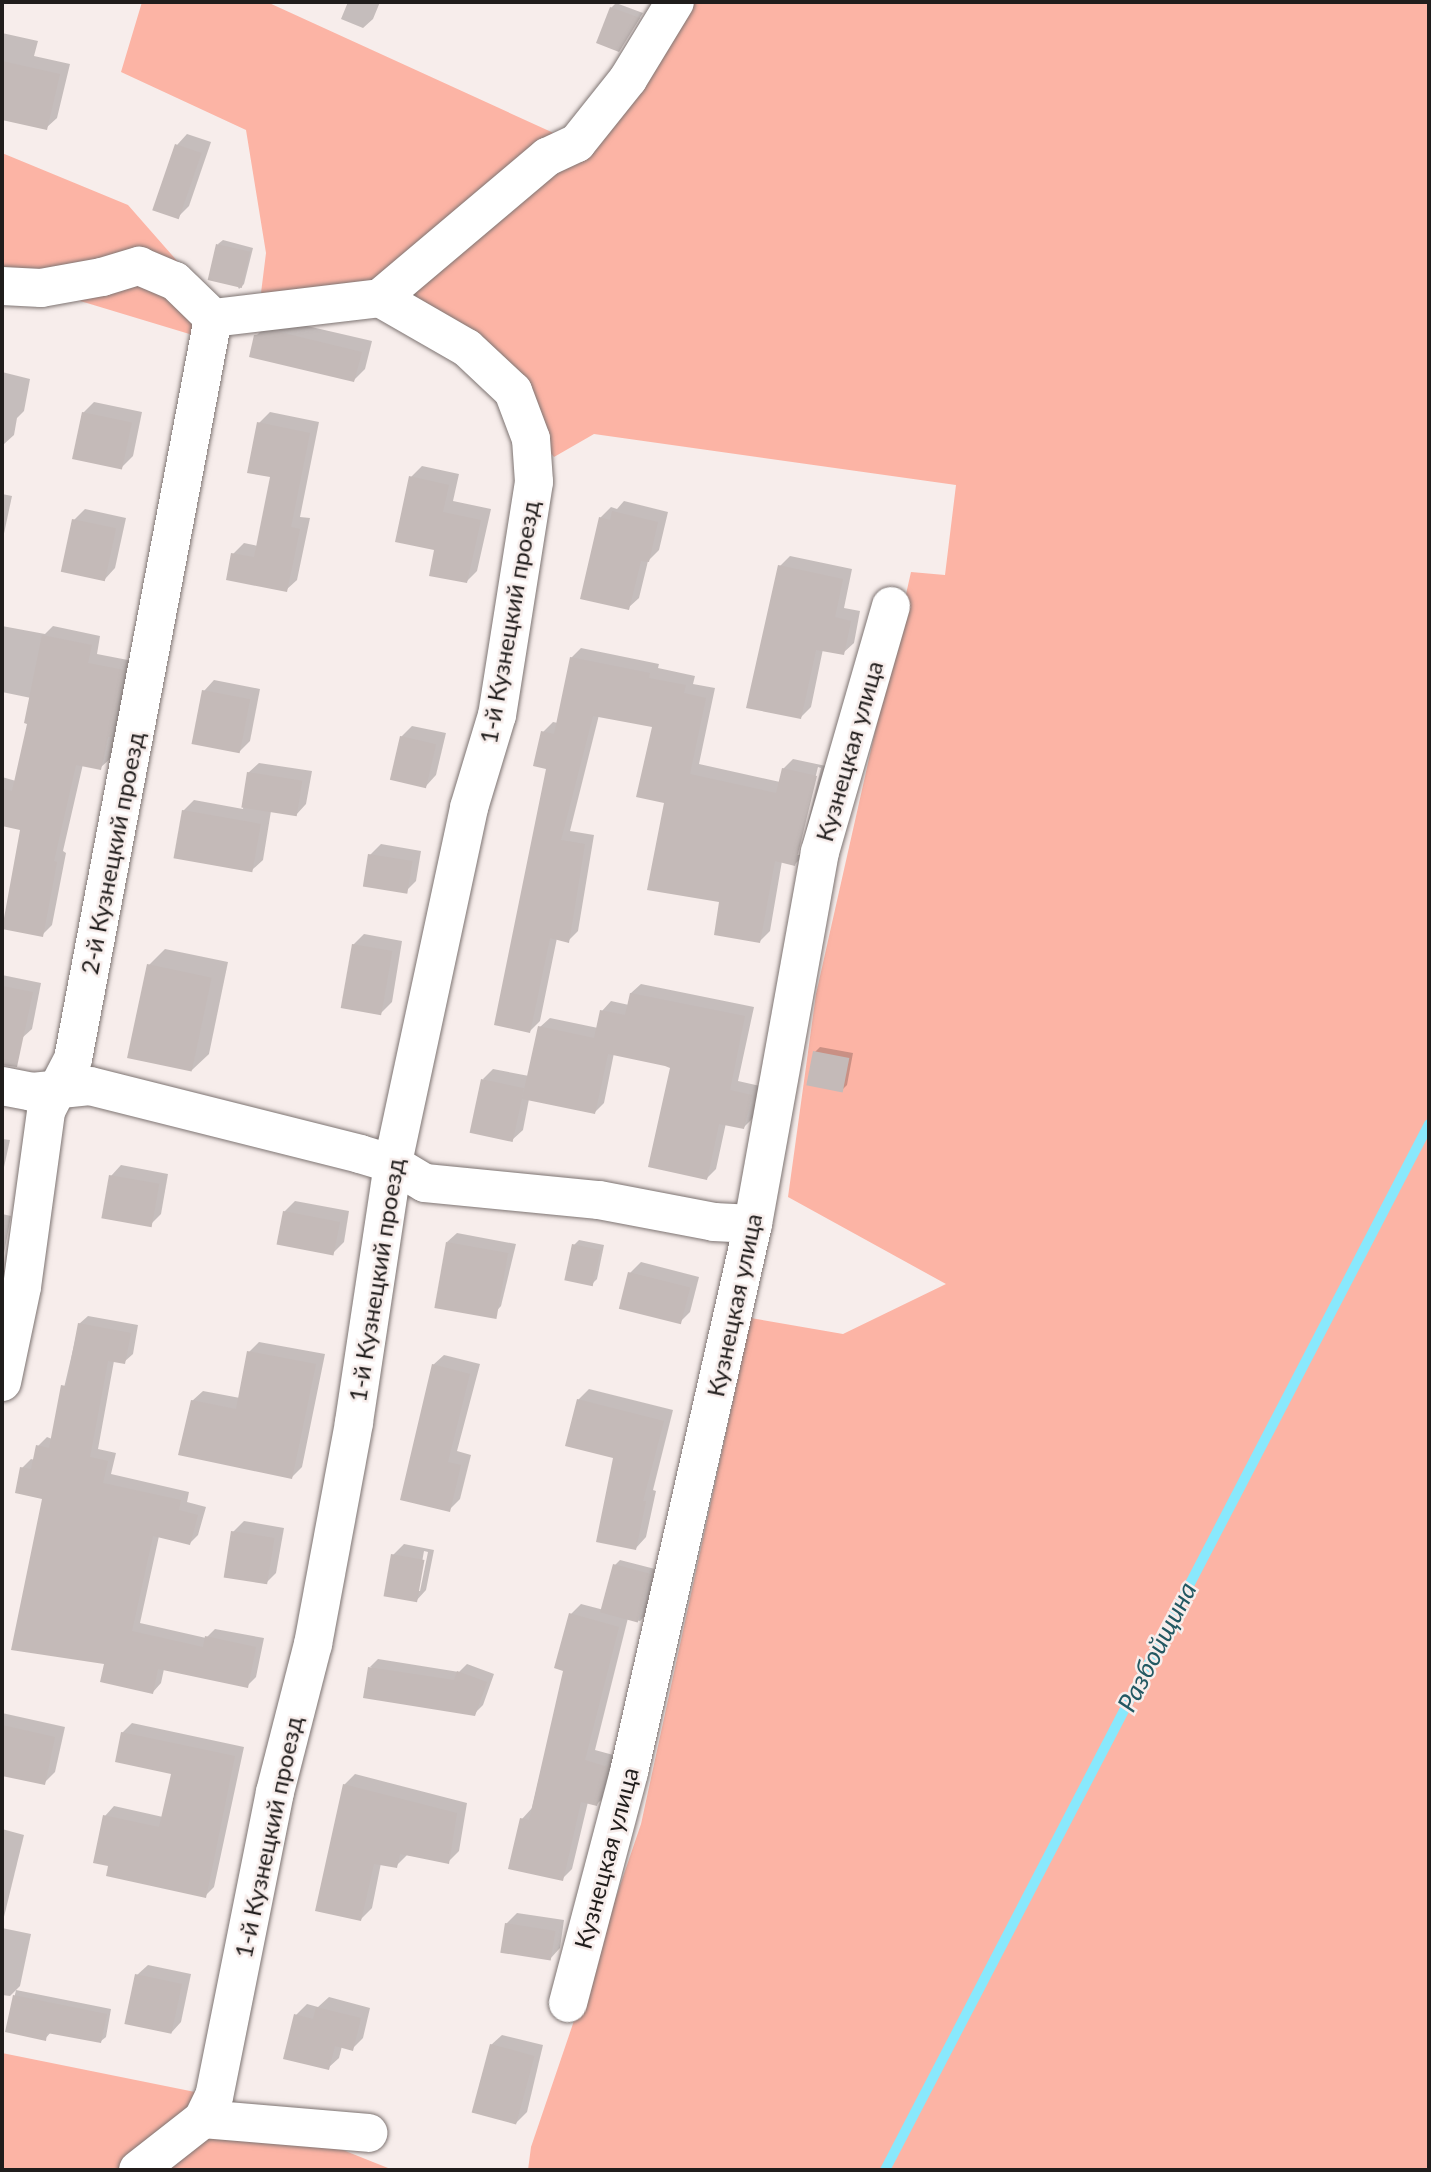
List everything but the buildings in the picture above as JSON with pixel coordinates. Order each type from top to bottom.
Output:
[{"type":"street","points":[[2,286],[41,288],[102,277],[139,266],[176,281],[213,318],[380,298],[547,157],[577,144],[628,79],[675,2]]},
{"type":"street","name":"1-й Кузнецкий проезд","points":[[203,2119],[214,2096],[275,1792],[313,1644],[354,1423],[393,1164],[468,808],[497,715],[534,482],[531,439],[513,391],[467,348],[380,298]]},
{"type":"street","name":"2-й Кузнецкий проезд","points":[[2,1382],[22,1287],[46,1111],[73,1059],[213,318]]},
{"type":"street","name":"Кузнецкая улица","points":[[568,2003],[629,1772],[753,1224],[820,852],[891,606]]},
{"type":"street","points":[[2,1086],[32,1091],[90,1086],[393,1164],[425,1183],[599,1200],[714,1222],[753,1224]]},
{"type":"street","points":[[138,2170],[203,2119],[368,2133]]},
{"type":"shaded area","points":[[142,2],[267,2],[558,135],[688,2],[1429,2],[1429,2170],[528,2170],[531,2147],[641,1824],[751,1318],[843,1334],[946,1284],[788,1197],[816,994],[911,572],[945,575],[956,485],[594,434],[554,457],[426,309],[261,293],[266,253],[246,130],[121,72]]},
{"type":"shaded area","points":[[2,153],[128,205],[200,287],[196,336],[77,300],[2,301]]},
{"type":"shaded area","points":[[2,2053],[200,2093],[393,2170],[2,2170]]},
{"type":"waterway","name":"Разбойщина","points":[[885,2170],[1429,1124]]}]
